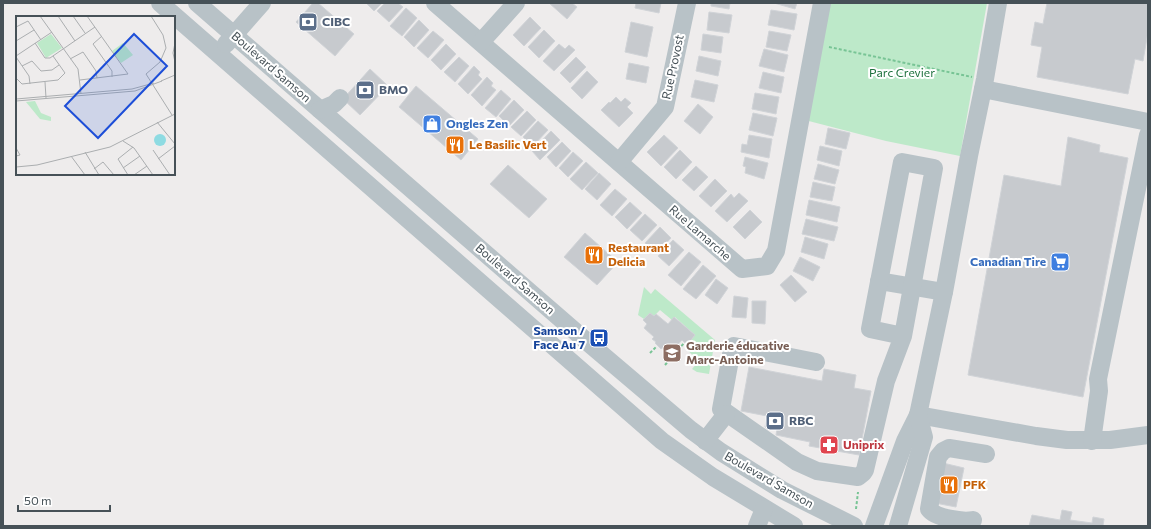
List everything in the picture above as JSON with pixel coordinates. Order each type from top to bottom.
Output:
[{"type":"street","name":"Boulevard Samson","points":[[160,3],[175,16]]},
{"type":"street","name":"Boulevard Samson","points":[[197,3],[637,384],[705,441],[782,490],[855,519]]},
{"type":"street","points":[[218,54],[262,3]]},
{"type":"street","name":"Rue Lamarche","points":[[435,3],[742,269],[767,266],[776,252],[822,3]]},
{"type":"street","points":[[481,42],[516,3]]},
{"type":"street","name":"Rue Provost","points":[[619,162],[665,107],[687,3]]},
{"type":"street","points":[[874,526],[904,441],[918,415],[944,292],[969,156],[978,83],[998,3]]},
{"type":"street","name":"Boulevard Samson","points":[[175,16],[643,425],[696,466],[794,526]]},
{"type":"street","points":[[978,83],[1148,122]]},
{"type":"street","points":[[320,110],[334,104],[340,98]]},
{"type":"street","points":[[1092,441],[1099,391],[1098,379],[1148,135]]},
{"type":"street","points":[[816,362],[734,346],[732,349],[721,410],[808,468],[817,471],[858,477],[864,473],[865,470],[886,381],[902,336],[934,168],[902,162],[870,329],[902,336]]},
{"type":"street","points":[[879,281],[944,292]]},
{"type":"street","points":[[705,441],[726,414]]},
{"type":"street","points":[[918,415],[1053,439],[1092,441],[1124,439],[1148,435]]},
{"type":"street","points":[[898,526],[924,437],[918,415]]},
{"type":"street","points":[[973,520],[967,521],[936,515],[929,509],[938,458],[943,451],[949,448],[986,454]]},
{"type":"street","points":[[757,526],[764,509]]},
{"type":"path","points":[[814,44],[978,83]]},
{"type":"path","points":[[664,366],[684,343]]},
{"type":"path","points":[[650,353],[657,346]]},
{"type":"path","points":[[855,519],[858,492]]},
{"type":"green space","name":"Parc Crevier","points":[[822,3],[987,3],[960,156],[886,141],[801,119]]},
{"type":"green space","points":[[644,287],[651,294],[655,289],[715,340],[709,374],[697,372],[692,369],[699,361],[685,348],[695,335],[675,317],[672,320],[660,310],[654,316],[650,313],[644,319],[638,315]]},
{"type":"building","points":[[313,3],[318,3],[354,34],[335,56],[296,22]]},
{"type":"building","points":[[366,3],[382,3],[374,11]]},
{"type":"building","points":[[385,3],[398,3],[403,7],[389,22],[377,11]]},
{"type":"building","points":[[549,3],[572,3],[577,7],[567,19]]},
{"type":"building","points":[[636,3],[661,3],[659,13],[635,8]]},
{"type":"building","points":[[711,3],[730,3],[729,9],[711,6]]},
{"type":"building","points":[[774,3],[797,3],[795,9]]},
{"type":"building","points":[[1047,3],[1148,3],[1148,32],[1143,61],[1135,59],[1128,94],[1037,77],[1042,47],[1031,45],[1035,22],[1043,24]]},
{"type":"building","points":[[406,8],[417,18],[402,36],[390,26]]},
{"type":"building","points":[[771,10],[797,14],[794,30],[768,25]]},
{"type":"building","points":[[709,12],[732,15],[729,33],[707,30]]},
{"type":"building","points":[[530,17],[541,28],[524,46],[513,35]]},
{"type":"building","points":[[419,20],[429,30],[414,47],[404,37]]},
{"type":"building","points":[[631,22],[653,27],[647,57],[625,52]]},
{"type":"building","points":[[544,30],[555,41],[539,58],[528,47]]},
{"type":"building","points":[[433,31],[444,40],[428,58],[417,48]]},
{"type":"building","points":[[769,31],[791,35],[787,51],[766,47]]},
{"type":"building","points":[[703,34],[723,37],[721,53],[701,50]]},
{"type":"building","points":[[446,44],[456,54],[441,70],[431,60]]},
{"type":"building","points":[[559,44],[565,49],[569,45],[575,50],[554,71],[543,61]]},
{"type":"building","points":[[764,49],[788,55],[784,72],[759,66]]},
{"type":"building","points":[[699,56],[721,61],[718,76],[696,71]]},
{"type":"building","points":[[459,57],[469,66],[455,82],[444,72]]},
{"type":"building","points":[[576,57],[586,67],[570,83],[560,73]]},
{"type":"building","points":[[629,63],[649,67],[646,83],[626,79]]},
{"type":"building","points":[[474,66],[480,72],[478,75],[482,79],[468,94],[458,84]]},
{"type":"building","points":[[370,69],[388,86],[360,115],[343,99]]},
{"type":"building","points":[[587,71],[598,82],[582,99],[571,88]]},
{"type":"building","points":[[763,72],[784,77],[781,93],[759,88]]},
{"type":"building","points":[[487,77],[493,83],[491,86],[496,90],[482,106],[471,95]]},
{"type":"building","points":[[695,80],[718,85],[714,102],[691,97]]},
{"type":"building","points":[[416,86],[478,139],[461,160],[399,107]]},
{"type":"building","points":[[501,90],[511,99],[496,117],[485,108]]},
{"type":"building","points":[[755,93],[779,97],[776,114],[752,109]]},
{"type":"building","points":[[616,97],[621,102],[625,98],[631,103],[627,107],[633,113],[619,127],[601,110]]},
{"type":"building","points":[[514,100],[524,110],[509,126],[499,116]]},
{"type":"building","points":[[698,104],[713,117],[700,134],[684,121]]},
{"type":"building","points":[[527,111],[536,120],[521,136],[511,127]]},
{"type":"building","points":[[753,113],[777,118],[773,136],[749,130]]},
{"type":"building","points":[[538,121],[548,130],[533,146],[523,137]]},
{"type":"building","points":[[828,128],[850,133],[846,149],[825,144]]},
{"type":"building","points":[[551,131],[560,140],[540,160],[532,151]]},
{"type":"building","points":[[664,135],[678,148],[661,166],[647,152]]},
{"type":"building","points":[[749,135],[772,139],[769,158],[741,152],[742,144],[747,145]]},
{"type":"building","points":[[1068,137],[1100,145],[1099,152],[1128,158],[1083,397],[968,375],[1004,175],[1061,186]]},
{"type":"building","points":[[562,142],[571,151],[556,167],[547,157]]},
{"type":"building","points":[[820,146],[842,151],[839,166],[817,160]]},
{"type":"building","points":[[680,150],[692,162],[676,179],[664,167]]},
{"type":"building","points":[[573,152],[583,161],[568,177],[559,168]]},
{"type":"building","points":[[745,157],[768,163],[764,179],[745,173],[746,167],[743,166]]},
{"type":"building","points":[[586,162],[598,173],[582,190],[570,179]]},
{"type":"building","points":[[818,164],[839,170],[835,184],[814,179]]},
{"type":"building","points":[[508,165],[547,199],[529,218],[490,184]]},
{"type":"building","points":[[696,166],[708,177],[694,191],[682,180]]},
{"type":"building","points":[[599,173],[611,184],[597,200],[585,189]]},
{"type":"building","points":[[715,179],[727,191],[711,207],[699,196]]},
{"type":"building","points":[[813,182],[835,187],[832,201],[810,197]]},
{"type":"building","points":[[615,189],[627,199],[612,216],[600,205]]},
{"type":"building","points":[[739,193],[748,201],[727,222],[715,211],[731,194],[734,198]]},
{"type":"building","points":[[809,200],[840,207],[837,222],[806,215]]},
{"type":"building","points":[[630,202],[642,213],[627,229],[615,217]]},
{"type":"building","points":[[750,210],[762,222],[745,239],[733,227]]},
{"type":"building","points":[[645,214],[657,225],[642,241],[630,230]]},
{"type":"building","points":[[806,219],[838,227],[834,241],[802,234]]},
{"type":"building","points":[[660,227],[671,238],[656,254],[645,243]]},
{"type":"building","points":[[585,233],[618,262],[597,285],[564,257]]},
{"type":"building","points":[[805,237],[828,244],[824,259],[801,252]]},
{"type":"building","points":[[673,240],[684,250],[669,266],[658,256]]},
{"type":"building","points":[[689,252],[701,262],[681,286],[668,275]]},
{"type":"building","points":[[800,257],[820,267],[813,281],[793,271]]},
{"type":"building","points":[[703,265],[716,276],[696,299],[683,289]]},
{"type":"building","points":[[791,275],[807,292],[795,302],[780,285]]},
{"type":"building","points":[[716,279],[728,288],[717,304],[705,295]]},
{"type":"building","points":[[734,296],[748,298],[746,318],[732,317]]},
{"type":"building","points":[[752,301],[766,301],[765,324],[752,323]]},
{"type":"building","points":[[650,313],[654,316],[656,314],[668,324],[674,317],[695,335],[687,345],[682,340],[671,352],[666,347],[661,349],[652,339],[654,337],[644,328],[647,324],[643,320]]},
{"type":"building","points":[[749,367],[822,381],[824,369],[856,375],[854,388],[871,391],[859,455],[809,446],[810,442],[776,435],[777,429],[765,427],[767,416],[741,411]]},
{"type":"building","name":"PFK","points":[[943,463],[964,468],[956,507],[935,503]]},
{"type":"building","points":[[1062,510],[1072,512],[1070,520],[1092,523],[1093,517],[1104,519],[1103,526],[1029,526],[1032,515],[1060,520]]},
{"type":"place","name":"CIBC","points":[[308,22]]},
{"type":"place","name":"BMO","points":[[365,90]]},
{"type":"place","name":"Ongles Zen","points":[[432,124]]},
{"type":"place","name":"Le Basilic Vert","points":[[455,145]]},
{"type":"place","name":"Restaurant Delicia","points":[[594,255]]},
{"type":"place","name":"Canadian Tire","points":[[1060,262]]},
{"type":"place","name":"Samson / Face Au 7","points":[[599,338]]},
{"type":"place","name":"Garderie éducative Marc-Antoine","points":[[672,353]]},
{"type":"place","name":"RBC","points":[[775,421]]},
{"type":"place","name":"Uniprix","points":[[829,445]]},
{"type":"place","name":"PFK","points":[[949,485]]}]
